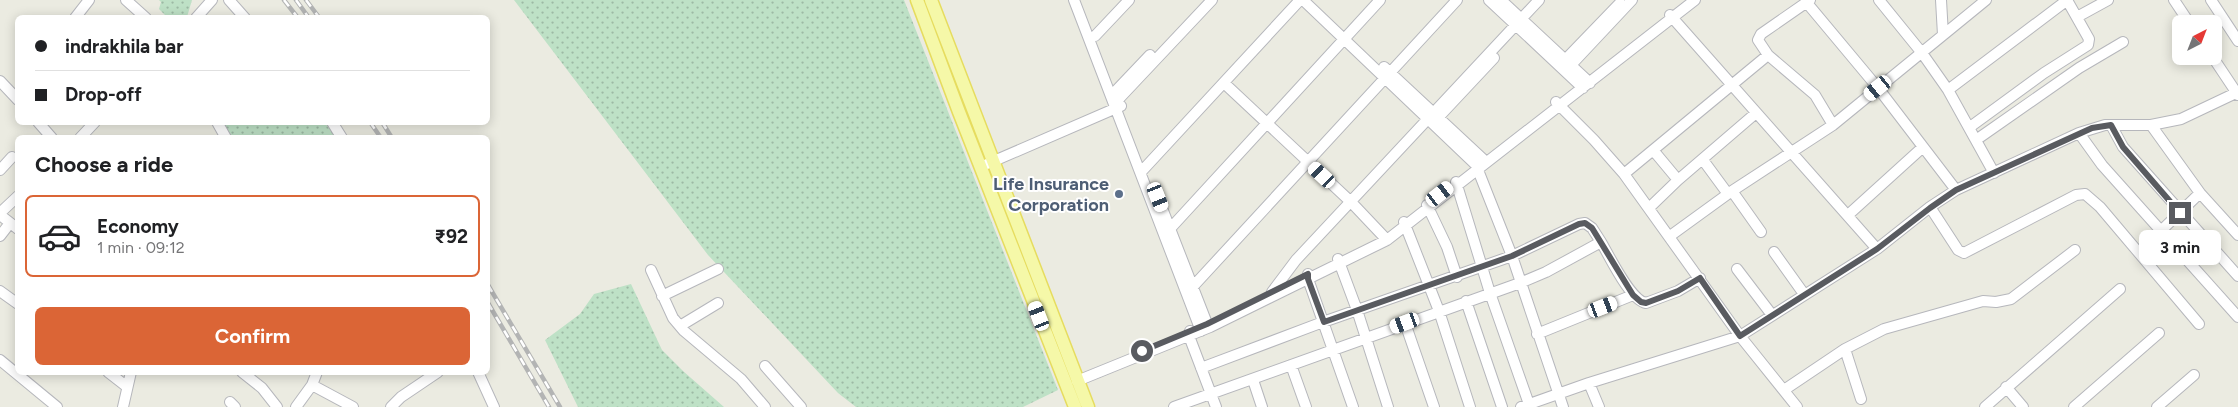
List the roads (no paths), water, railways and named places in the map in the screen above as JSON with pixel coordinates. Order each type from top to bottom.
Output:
[{"type":"main road","points":[[916,0],[1075,407]]},
{"type":"main road","points":[[931,0],[1088,407]]},
{"type":"street","points":[[77,15],[89,0]]},
{"type":"street","points":[[126,0],[143,15]]},
{"type":"street","points":[[199,15],[212,0]]},
{"type":"street","points":[[229,0],[242,15]]},
{"type":"street","points":[[1074,0],[1144,169],[1204,327]]},
{"type":"street","points":[[1081,0],[1116,101]]},
{"type":"street","points":[[1095,36],[1129,0]]},
{"type":"street","points":[[1116,101],[1202,0]]},
{"type":"street","points":[[981,168],[1116,101],[1212,0]]},
{"type":"street","points":[[1144,169],[1301,0],[1346,35]]},
{"type":"street","points":[[1312,0],[1480,164],[1562,407]]},
{"type":"street","points":[[1346,35],[1373,0]]},
{"type":"street","points":[[1167,231],[1380,0]]},
{"type":"street","points":[[1389,76],[1457,0]]},
{"type":"street","points":[[1190,290],[1389,76],[1464,0]]},
{"type":"street","points":[[1489,0],[1569,62],[1585,83]]},
{"type":"street","points":[[1501,0],[1521,24],[1585,83]]},
{"type":"street","points":[[1521,24],[1539,0]]},
{"type":"street","points":[[1272,292],[1296,260],[1521,24],[1547,0]]},
{"type":"street","points":[[1569,62],[1623,0]]},
{"type":"street","points":[[1569,62],[1632,0]]},
{"type":"street","points":[[1671,17],[1686,0]]},
{"type":"street","points":[[1077,379],[1204,327],[1386,238],[1557,104],[1695,0]]},
{"type":"street","points":[[1878,0],[1922,53],[1948,90],[1994,173]]},
{"type":"street","points":[[1941,0],[1943,35]]},
{"type":"street","points":[[1670,236],[1730,192],[1833,125],[1986,0]]},
{"type":"street","points":[[1948,90],[2067,0],[2089,39],[2088,45],[2044,73],[1970,127]]},
{"type":"street","points":[[2076,17],[2108,0]]},
{"type":"street","points":[[2174,0],[2184,15]]},
{"type":"street","points":[[2211,0],[2238,41]]},
{"type":"street","points":[[1833,125],[1815,95],[1768,54],[1758,40],[1759,35],[1809,1],[1956,190]]},
{"type":"street","points":[[1671,17],[1848,214],[1877,249]]},
{"type":"street","points":[[1976,140],[2079,68],[2124,42]]},
{"type":"street","points":[[1624,174],[1732,86],[1768,54]]},
{"type":"street","points":[[1456,183],[1527,406],[1558,393],[1740,336],[1877,249],[1956,190],[2079,133],[2092,128],[2111,125],[2151,125],[2181,119],[2237,93],[2218,65]]},
{"type":"street","points":[[0,81],[15,97]]},
{"type":"street","points":[[1224,83],[1351,202],[1386,238]]},
{"type":"street","points":[[1557,104],[1594,140],[1624,174],[1740,336],[1797,407]]},
{"type":"street","points":[[1649,208],[1678,180],[1756,113]]},
{"type":"street","points":[[41,125],[49,135]]},
{"type":"street","points":[[83,135],[92,125]]},
{"type":"street","points":[[2111,125],[2123,147],[2238,276]]},
{"type":"street","points":[[2151,125],[2200,193],[2238,235]]},
{"type":"street","points":[[2079,133],[2102,165],[2238,317]]},
{"type":"street","points":[[1848,214],[1923,147]]},
{"type":"street","points":[[1653,150],[1678,180]]},
{"type":"street","points":[[0,170],[12,157]]},
{"type":"street","points":[[1703,160],[1761,232]]},
{"type":"street","points":[[2139,252],[2200,193]]},
{"type":"street","points":[[1930,208],[1958,250],[1964,253],[2076,195],[2085,194],[2100,207],[2200,324]]},
{"type":"street","points":[[0,236],[14,226],[0,214],[15,199]]},
{"type":"street","points":[[1428,206],[1447,247],[1457,277]]},
{"type":"street","points":[[1201,368],[1357,310],[1457,277],[1512,256],[1579,224],[1585,223],[1592,228],[1633,295],[1641,302],[1646,303],[1678,291],[1700,278]]},
{"type":"street","points":[[1405,224],[1439,311],[1470,407]]},
{"type":"street","points":[[1174,407],[1520,283],[1546,272],[1601,242]]},
{"type":"street","points":[[1784,390],[1845,349],[1884,329],[1983,301],[1996,302],[2011,299],[2075,250]]},
{"type":"street","points":[[1774,252],[1804,294]]},
{"type":"street","points":[[1339,261],[1388,407]]},
{"type":"street","points":[[662,296],[718,269]]},
{"type":"street","points":[[1737,269],[1772,315]]},
{"type":"street","points":[[651,270],[662,296],[680,326],[695,342],[741,380],[765,407]]},
{"type":"street","points":[[1204,327],[1308,276]]},
{"type":"street","points":[[1308,276],[1352,407]]},
{"type":"street","points":[[1985,407],[2120,288]]},
{"type":"street","points":[[0,291],[15,302]]},
{"type":"street","points":[[1537,334],[1633,295]]},
{"type":"street","points":[[1466,301],[1502,407]]},
{"type":"street","points":[[680,326],[718,303]]},
{"type":"street","points":[[1405,323],[1434,407]]},
{"type":"street","points":[[1190,333],[1216,407]]},
{"type":"street","points":[[2074,407],[2159,333]]},
{"type":"street","points":[[1845,349],[1861,399]]},
{"type":"street","points":[[0,360],[15,372]]},
{"type":"street","points":[[1291,365],[1306,407]]},
{"type":"street","points":[[765,366],[801,407]]},
{"type":"street","points":[[18,375],[57,407]]},
{"type":"street","points":[[112,375],[126,386]]},
{"type":"street","points":[[122,407],[129,375]]},
{"type":"street","points":[[246,375],[262,388],[277,407]]},
{"type":"street","points":[[296,407],[312,385],[316,375]]},
{"type":"street","points":[[391,407],[401,397],[434,375]]},
{"type":"street","points":[[479,375],[491,406]]},
{"type":"street","points":[[2157,407],[2194,375]]},
{"type":"street","points":[[1253,380],[1262,407]]},
{"type":"street","points":[[1589,383],[1599,407]]},
{"type":"street","points":[[312,385],[353,407]]},
{"type":"street","points":[[2006,387],[2023,407]]},
{"type":"railway","points":[[284,0],[296,15]]},
{"type":"railway","points":[[296,0],[307,15]]},
{"type":"railway","points":[[306,0],[317,15]]},
{"type":"railway","points":[[372,125],[379,135]]},
{"type":"railway","points":[[384,125],[390,135]]},
{"type":"railway","points":[[490,288],[560,407]]},
{"type":"railway","points":[[490,306],[549,407]]},
{"type":"place","name":"Life Insurance Corporation","points":[[1119,194]]}]
